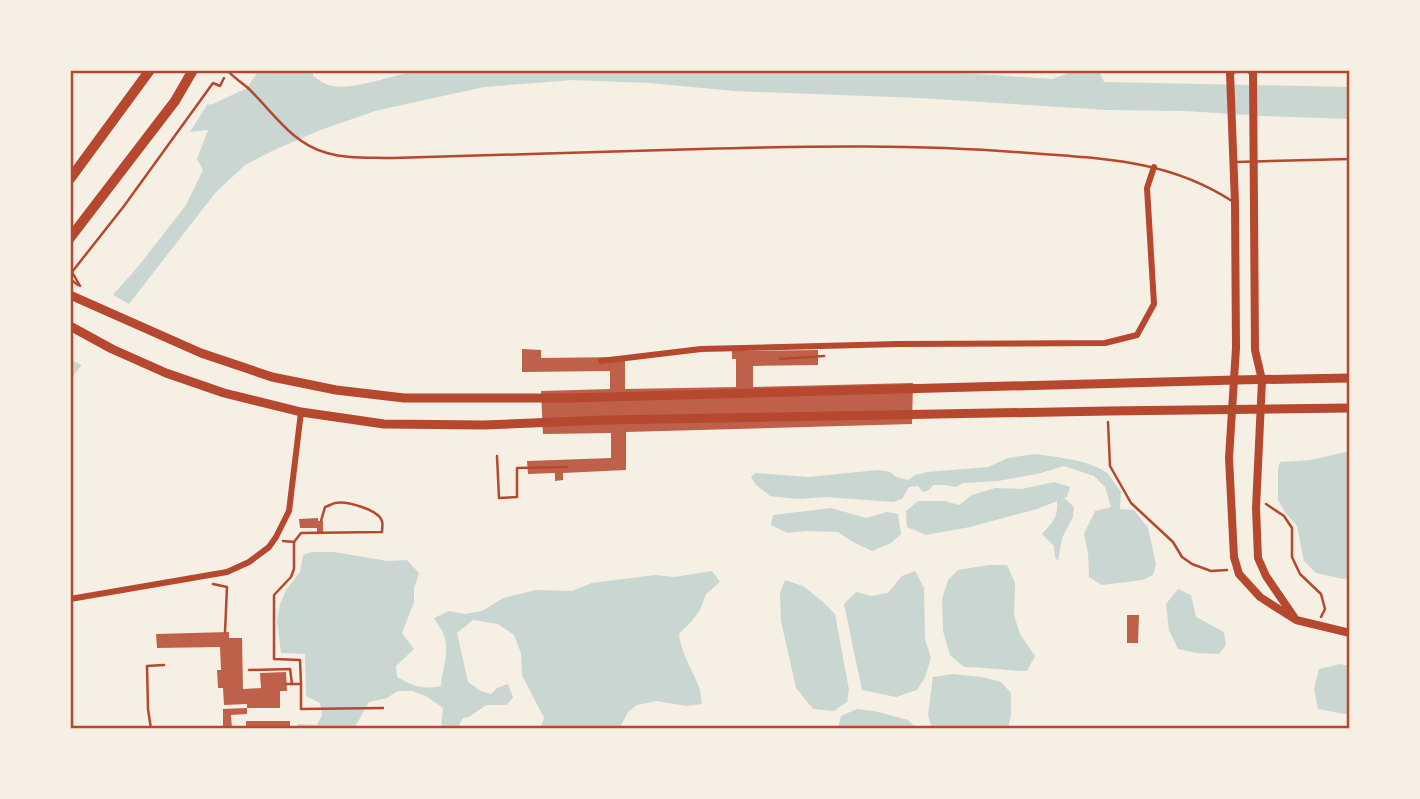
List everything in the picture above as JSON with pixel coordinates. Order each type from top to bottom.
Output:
[{"type":"main road","points":[[70,178],[150,70]]},
{"type":"main road","points":[[70,238],[175,101],[192,70]]},
{"type":"main road","points":[[70,295],[201,353],[272,377],[336,390],[404,398],[569,398],[1350,378]]},
{"type":"main road","points":[[70,326],[112,349],[166,373],[224,393],[302,412],[384,424],[484,425],[605,420],[1350,408]]},
{"type":"street","points":[[1252,71],[1255,350],[1262,380],[1257,496],[1258,558],[1266,576],[1296,620]]},
{"type":"street","points":[[1232,72],[1235,380],[1229,458],[1234,557],[1238,574],[1260,597],[1296,620],[1350,633]]},
{"type":"street","points":[[601,361],[701,349],[1105,343],[1137,335],[1154,304],[1147,188],[1154,167]]},
{"type":"street","points":[[70,599],[227,572],[249,562],[269,547],[289,511],[302,412]]},
{"type":"lane","points":[[227,70],[299,141],[329,154],[393,158],[813,146],[991,150],[1127,161],[1173,172],[1217,191],[1235,203]]},
{"type":"lane","points":[[1233,163],[1350,159]]},
{"type":"path","points":[[80,286],[72,272],[124,206],[213,83],[219,86]]},
{"type":"path","points":[[780,359],[814,358]]},
{"type":"path","points":[[1108,411],[1110,466],[1131,503],[1173,542],[1182,557],[1192,564],[1211,571],[1237,569]]},
{"type":"path","points":[[497,456],[499,498],[517,497],[517,468],[567,467]]},
{"type":"path","points":[[1257,496],[1284,516],[1292,528],[1292,557],[1300,574],[1321,594],[1325,609],[1317,626]]},
{"type":"path","points":[[321,521],[325,508],[335,502],[352,505],[377,514],[382,522],[382,532],[301,533],[295,542],[291,577],[274,596],[274,659],[300,660],[301,709],[383,708]]},
{"type":"path","points":[[276,537],[283,542],[295,542]]},
{"type":"path","points":[[211,584],[227,587],[225,632]]},
{"type":"path","points":[[151,729],[147,666],[163,665]]},
{"type":"path","points":[[250,670],[290,669],[292,684]]},
{"type":"path","points":[[286,684],[301,684]]},
{"type":"shaded area","points":[[259,70],[313,70],[313,76],[322,82],[341,87],[417,70],[916,70],[1052,79],[1085,70],[1100,73],[1104,82],[1350,87],[1350,119],[1107,110],[573,80],[484,87],[375,111],[318,131],[245,165],[216,192],[70,380],[70,343],[137,268],[186,205],[203,170],[197,159],[208,130],[70,143],[70,121],[213,104],[247,88]]},
{"type":"shaded area","points":[[1350,451],[1350,578],[1343,579],[1316,573],[1304,561],[1297,526],[1278,500],[1278,469],[1280,462],[1311,460]]},
{"type":"shaded area","points":[[1035,454],[1082,462],[1107,473],[1121,491],[1120,509],[1134,510],[1148,528],[1156,564],[1153,575],[1142,580],[1102,585],[1089,577],[1084,534],[1095,511],[1111,507],[1105,487],[1094,476],[1064,466],[998,481],[963,483],[956,487],[933,485],[923,492],[918,486],[909,487],[902,499],[893,502],[770,496],[756,485],[751,477],[755,473],[808,477],[878,470],[908,480],[927,472],[988,467],[1008,458]]},
{"type":"shaded area","points":[[1054,482],[1070,487],[1067,497],[1064,498],[1074,507],[1073,517],[1062,538],[1058,561],[1054,546],[1042,534],[1056,516],[1057,501],[970,527],[926,535],[907,527],[906,511],[918,501],[944,501],[959,505],[972,495],[995,488],[1022,489]]},
{"type":"shaded area","points":[[831,508],[866,518],[887,512],[898,514],[901,534],[891,543],[872,551],[838,532],[787,533],[771,525],[773,515]]},
{"type":"shaded area","points":[[312,552],[334,552],[388,561],[407,560],[419,573],[414,588],[414,602],[402,633],[414,649],[396,666],[397,677],[413,685],[428,688],[441,686],[446,653],[443,633],[434,618],[449,611],[465,614],[482,611],[503,598],[536,590],[572,591],[592,583],[655,575],[675,577],[712,571],[720,582],[706,594],[700,610],[679,634],[684,654],[700,689],[702,704],[687,706],[656,701],[637,705],[628,712],[619,729],[540,729],[544,718],[522,675],[521,653],[514,635],[498,624],[473,620],[457,633],[468,682],[491,694],[497,688],[508,684],[513,697],[507,705],[486,705],[463,718],[457,729],[441,729],[443,708],[426,696],[412,691],[398,691],[387,698],[369,702],[356,725],[357,729],[295,729],[298,724],[317,725],[322,715],[320,703],[306,696],[305,654],[281,653],[277,621],[286,590],[300,572],[303,555]]},
{"type":"shaded area","points":[[1007,565],[1015,583],[1014,615],[1020,634],[1035,656],[1027,671],[964,667],[950,655],[943,631],[942,599],[948,580],[958,570]]},
{"type":"shaded area","points":[[915,571],[924,588],[925,639],[931,658],[925,677],[917,690],[896,697],[862,690],[844,604],[856,592],[872,596],[888,593],[902,576]]},
{"type":"shaded area","points":[[785,580],[803,586],[835,614],[849,690],[847,702],[834,711],[813,709],[796,688],[781,621],[780,593]]},
{"type":"shaded area","points":[[1178,589],[1191,595],[1196,617],[1224,632],[1226,645],[1219,654],[1178,649],[1169,630],[1166,604]]},
{"type":"shaded area","points":[[1340,664],[1350,666],[1350,715],[1318,709],[1314,689],[1319,669]]},
{"type":"shaded area","points":[[953,674],[1001,682],[1011,693],[1008,729],[932,729],[928,715],[933,677]]},
{"type":"shaded area","points":[[857,709],[908,720],[917,729],[838,729],[841,716]]},
{"type":"pier","points":[[210,100],[188,135],[70,146],[70,123],[74,117]]},
{"type":"pier","points":[[110,293],[132,306],[85,367],[70,359],[70,338]]},
{"type":"building","points":[[522,349],[541,350],[541,358],[625,357],[625,389],[736,387],[736,359],[732,359],[732,351],[818,350],[818,365],[753,366],[753,387],[913,383],[912,424],[626,432],[626,470],[563,473],[563,480],[555,481],[555,473],[528,474],[527,461],[611,458],[611,433],[543,434],[541,391],[610,389],[610,371],[522,372]]},
{"type":"building","points":[[318,518],[318,521],[323,521],[323,532],[317,532],[317,528],[300,528],[299,519]]},
{"type":"building","points":[[1127,615],[1139,615],[1138,643],[1127,643]]},
{"type":"building","points":[[229,632],[229,638],[242,638],[243,689],[261,688],[260,673],[286,672],[287,691],[280,691],[280,708],[247,708],[247,704],[224,705],[223,688],[218,688],[217,670],[221,670],[220,647],[157,648],[156,634]]},
{"type":"building","points":[[247,708],[247,714],[231,715],[232,729],[223,729],[223,709]]},
{"type":"building","points":[[246,721],[290,721],[290,729],[246,729]]}]
